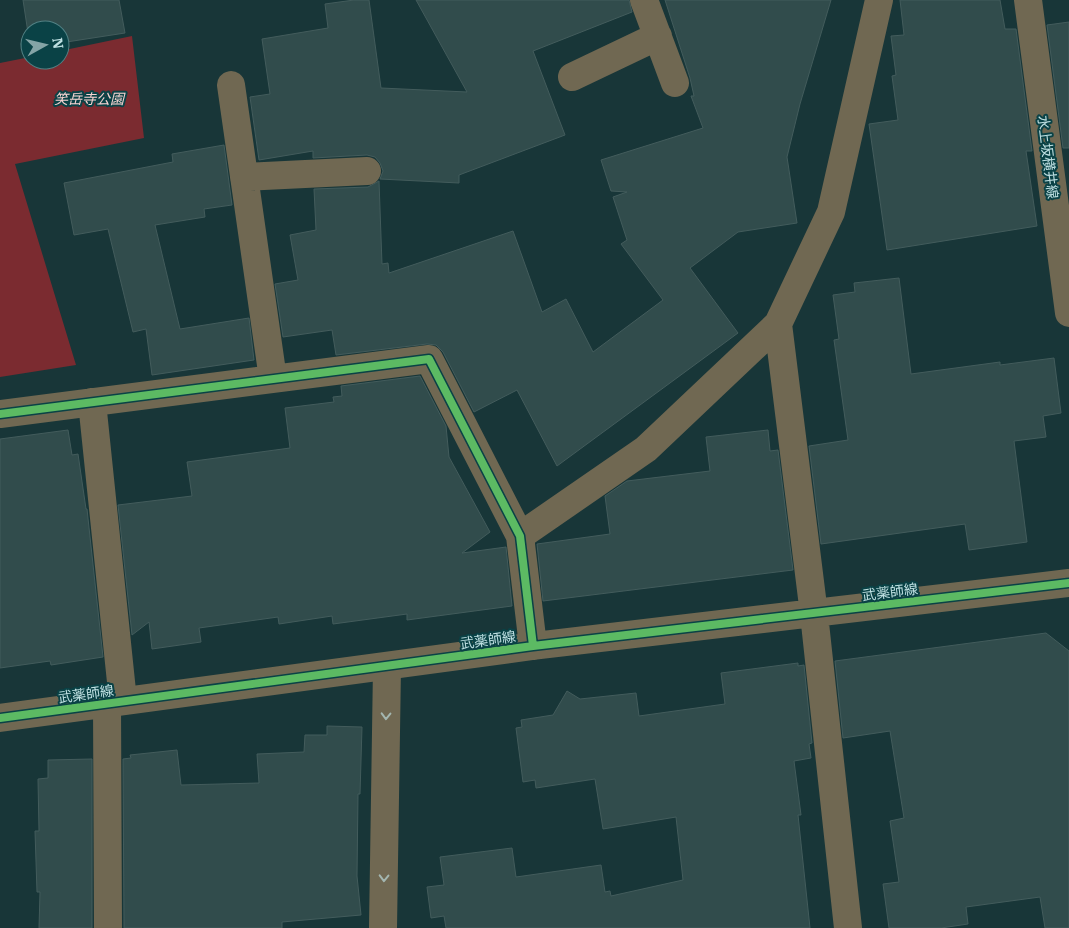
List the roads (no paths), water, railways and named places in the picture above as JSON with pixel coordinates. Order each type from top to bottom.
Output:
[{"type":"street","points":[[644,0],[675,83]]},
{"type":"street","points":[[520,536],[646,449],[778,324],[831,212],[879,0]]},
{"type":"street","name":"水上坂横井線","points":[[1028,0],[1069,313]]},
{"type":"street","points":[[572,77],[658,36]]},
{"type":"street","points":[[231,84],[273,379]]},
{"type":"street","points":[[244,177],[367,171]]},
{"type":"street","points":[[778,324],[814,614],[848,928]]},
{"type":"street","points":[[0,414],[429,359],[520,536],[533,646]]},
{"type":"street","points":[[92,402],[115,702],[108,928]]},
{"type":"street","name":"武薬師線","points":[[0,718],[533,646],[1069,583]]},
{"type":"street","points":[[383,928],[387,667]]},
{"type":"park label","name":"笑岳寺公園","points":[[89,99]]}]
